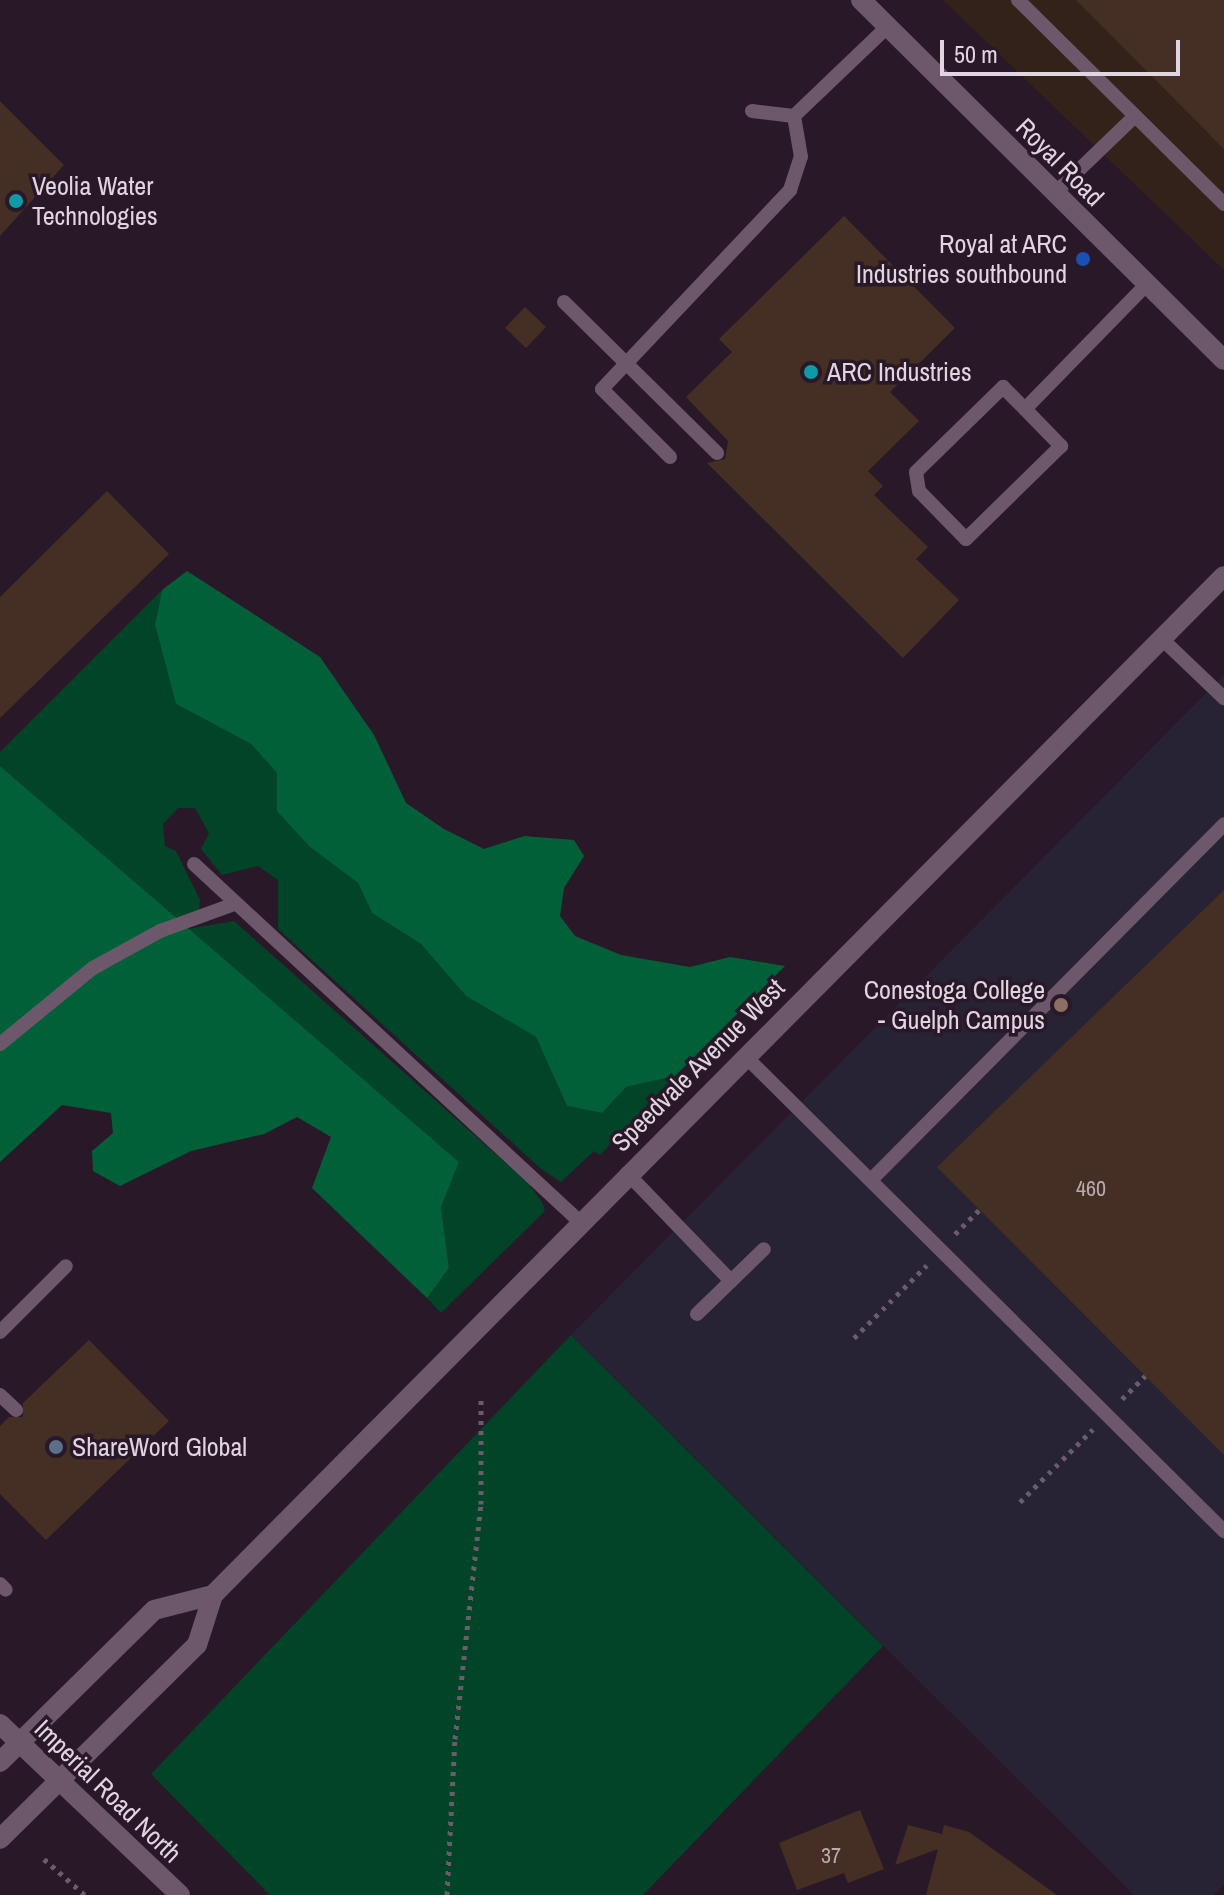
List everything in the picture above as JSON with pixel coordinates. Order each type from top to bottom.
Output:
[{"type":"main road","name":"Royal Road","points":[[861,0],[1224,360]]},
{"type":"main road","name":"Speedvale Avenue West","points":[[0,1839],[197,1645],[213,1595],[579,1221],[1224,576]]},
{"type":"main road","points":[[0,1762],[154,1610],[213,1595]]},
{"type":"main road","name":"Imperial Road North","points":[[0,1724],[180,1895]]},
{"type":"lane","points":[[1018,0],[1224,204]]},
{"type":"lane","points":[[794,116],[887,27]]},
{"type":"lane","points":[[752,111],[794,116]]},
{"type":"lane","points":[[670,457],[602,389],[790,190],[801,157],[794,116]]},
{"type":"lane","points":[[1055,193],[1135,116]]},
{"type":"lane","points":[[1025,409],[1147,284]]},
{"type":"lane","points":[[564,302],[717,453]]},
{"type":"lane","points":[[1003,387],[1025,409],[1061,446],[966,539],[919,491],[916,472],[1003,387]]},
{"type":"lane","points":[[1162,639],[1224,698]]},
{"type":"lane","points":[[872,1179],[1224,824]]},
{"type":"lane","points":[[194,864],[232,905],[579,1221]]},
{"type":"lane","points":[[0,1044],[93,968],[160,931],[232,905]]},
{"type":"lane","points":[[745,1056],[1224,1531]]},
{"type":"lane","points":[[627,1173],[731,1281]]},
{"type":"lane","points":[[697,1314],[764,1249]]},
{"type":"lane","points":[[0,1332],[66,1266]]},
{"type":"lane","points":[[0,1395],[16,1410]]},
{"type":"path","points":[[854,1338],[979,1210]]},
{"type":"path","points":[[1020,1502],[1145,1376]]},
{"type":"path","points":[[447,1895],[455,1739],[480,1517],[481,1400]]},
{"type":"path","points":[[44,1859],[85,1895]]},
{"type":"shaded area","points":[[943,0],[1224,0],[1224,270]]},
{"type":"shaded area","name":"Conestoga College - Guelph Campus","points":[[1224,675],[1224,1885],[1214,1895],[1134,1895],[571,1335]]},
{"type":"green space","points":[[187,571],[320,657],[374,735],[406,803],[444,829],[484,849],[524,836],[574,840],[584,856],[564,888],[560,916],[575,936],[621,955],[690,967],[730,957],[785,966],[675,1076],[626,1087],[602,1113],[567,1106],[536,1037],[466,996],[421,944],[372,913],[358,883],[310,847],[277,811],[277,773],[251,744],[176,704],[155,625],[162,590]]},
{"type":"green space","points":[[162,590],[155,625],[176,704],[251,744],[277,773],[278,811],[310,847],[358,883],[372,913],[421,944],[466,996],[536,1037],[567,1106],[602,1113],[626,1087],[675,1076],[600,1155],[594,1151],[561,1182],[540,1168],[278,929],[278,880],[258,866],[222,875],[201,849],[209,833],[195,808],[178,808],[163,824],[165,846],[176,851],[200,900],[199,911],[176,919],[0,766],[0,752]]},
{"type":"green space","points":[[0,766],[459,1162],[441,1207],[449,1268],[427,1298],[312,1188],[331,1137],[297,1117],[264,1134],[191,1151],[120,1186],[93,1171],[92,1151],[113,1133],[111,1113],[62,1105],[0,1162]]},
{"type":"green space","points":[[234,921],[527,1182],[542,1202],[545,1211],[441,1313],[427,1298],[449,1268],[441,1207],[459,1162],[187,929]]},
{"type":"green space","points":[[571,1335],[883,1646],[643,1895],[270,1895],[151,1774]]},
{"type":"building","points":[[1076,0],[1224,0],[1224,149]]},
{"type":"building","name":"Veolia Water Technologies","points":[[0,101],[64,165],[0,236]]},
{"type":"building","name":"ARC Industries","points":[[844,216],[955,328],[890,392],[919,421],[868,471],[883,486],[874,495],[928,547],[916,559],[959,600],[903,658],[707,463],[725,459],[728,441],[686,397],[732,352],[719,339]]},
{"type":"building","points":[[525,307],[546,327],[526,348],[505,328]]},
{"type":"building","points":[[107,491],[169,554],[0,718],[0,597]]},
{"type":"building","points":[[1224,890],[1224,1455],[937,1167]]},
{"type":"building","points":[[89,1340],[169,1421],[46,1540],[0,1494],[0,1426],[9,1417],[23,1417],[23,1403]]},
{"type":"building","points":[[860,1810],[884,1869],[848,1883],[844,1873],[797,1890],[779,1843]]},
{"type":"building","points":[[908,1825],[942,1834],[944,1825],[969,1832],[1057,1895],[926,1895],[938,1849],[895,1865]]},
{"type":"place","name":"Veolia Water Technologies","points":[[16,201]]},
{"type":"place","name":"Royal at ARC Industries southbound","points":[[1083,259]]},
{"type":"place","name":"ARC Industries","points":[[811,372]]},
{"type":"place","name":"Conestoga College - Guelph Campus","points":[[1061,1005]]},
{"type":"place","name":"ShareWord Global","points":[[56,1447]]}]
